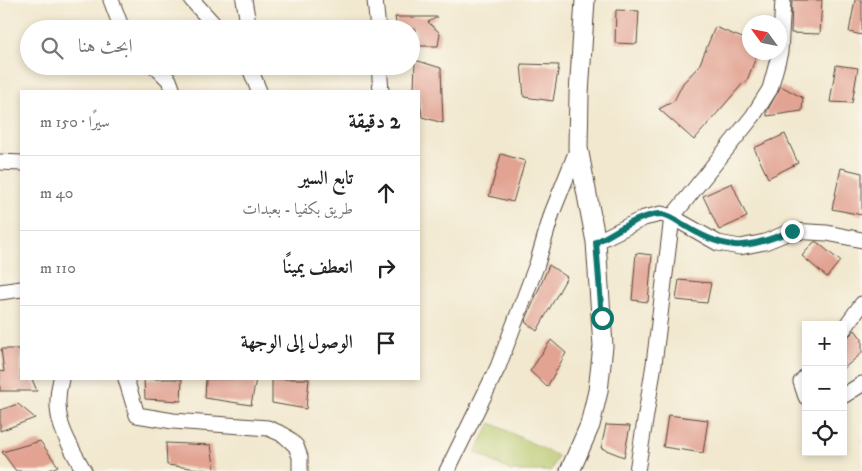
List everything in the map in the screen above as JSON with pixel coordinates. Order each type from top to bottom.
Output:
[{"type":"main road","points":[[570,471],[590,425],[602,368],[602,318],[596,242],[578,148],[585,0]]},
{"type":"street","points":[[111,0],[119,20]]},
{"type":"street","points":[[192,0],[210,20]]},
{"type":"street","points":[[244,0],[247,20]]},
{"type":"street","points":[[375,0],[377,20]]},
{"type":"street","points":[[637,471],[655,354],[672,217],[753,116],[770,89],[780,52],[783,0]]},
{"type":"street","points":[[164,75],[169,80],[173,90]]},
{"type":"street","points":[[253,75],[259,90]]},
{"type":"street","points":[[379,75],[380,90]]},
{"type":"street","points":[[447,471],[498,367],[537,264],[552,213],[578,148]]},
{"type":"street","points":[[0,162],[20,164]]},
{"type":"street","points":[[596,242],[644,218],[661,214],[672,217],[718,243],[740,247],[765,242],[792,231],[828,233],[862,240]]},
{"type":"street","points":[[0,292],[20,289]]},
{"type":"street","points":[[847,325],[862,304]]},
{"type":"street","points":[[61,380],[58,416],[71,448],[84,471]]},
{"type":"street","points":[[126,380],[137,415],[268,428],[284,435],[296,446],[300,457],[300,471]]},
{"type":"street","points":[[847,393],[862,384]]},
{"type":"green space","points":[[491,423],[558,456],[551,471],[511,471],[475,452]]},
{"type":"building","points":[[792,0],[822,0],[820,34],[791,33]]},
{"type":"building","points":[[855,0],[862,0],[862,35],[849,32]]},
{"type":"building","points":[[616,10],[639,11],[637,44],[615,43]]},
{"type":"building","points":[[395,17],[438,17],[428,22],[440,33],[438,46],[420,46],[420,20],[396,20]]},
{"type":"building","points":[[715,27],[742,38],[742,60],[755,60],[746,83],[744,82],[694,140],[659,109],[674,101],[683,83],[699,66]]},
{"type":"building","points":[[420,62],[441,68],[443,123],[422,117],[420,90],[414,90],[415,75],[420,75]]},
{"type":"building","points":[[521,64],[559,65],[553,101],[524,97]]},
{"type":"building","points":[[836,65],[858,68],[852,103],[830,102]]},
{"type":"building","points":[[781,86],[803,98],[802,111],[767,116],[767,111]]},
{"type":"building","points":[[785,134],[798,163],[768,178],[754,148]]},
{"type":"building","points":[[501,154],[525,161],[513,202],[489,196]]},
{"type":"building","points":[[841,168],[862,173],[862,215],[832,209]]},
{"type":"building","points":[[732,183],[747,217],[719,230],[703,196]]},
{"type":"building","points":[[814,242],[817,242],[840,261],[827,277],[802,256]]},
{"type":"building","points":[[636,253],[652,255],[648,302],[632,300]]},
{"type":"building","points":[[549,265],[567,277],[537,331],[525,322]]},
{"type":"building","points":[[679,280],[711,283],[707,303],[676,300]]},
{"type":"building","points":[[855,330],[862,339],[862,353],[847,366],[847,338]]},
{"type":"building","points":[[551,340],[566,353],[547,387],[530,371]]},
{"type":"building","points":[[1,349],[20,349],[20,380],[32,380],[37,391],[0,391],[0,371],[4,372]]},
{"type":"building","points":[[144,380],[182,380],[181,401],[145,399]]},
{"type":"building","points":[[206,380],[256,380],[251,405],[205,398]]},
{"type":"building","points":[[272,380],[309,380],[306,409],[272,403]]},
{"type":"building","points":[[18,404],[35,418],[0,431],[0,410]]},
{"type":"building","points":[[668,415],[708,420],[703,453],[663,447]]},
{"type":"building","points":[[606,425],[630,426],[624,457],[601,448]]},
{"type":"building","points":[[40,441],[58,466],[47,471],[16,471],[2,452]]},
{"type":"building","points":[[166,443],[211,445],[215,471],[167,465]]},
{"type":"route","points":[[602,318],[596,242],[644,218],[661,214],[672,217],[700,235],[718,243],[740,247],[765,242],[792,231]]}]
